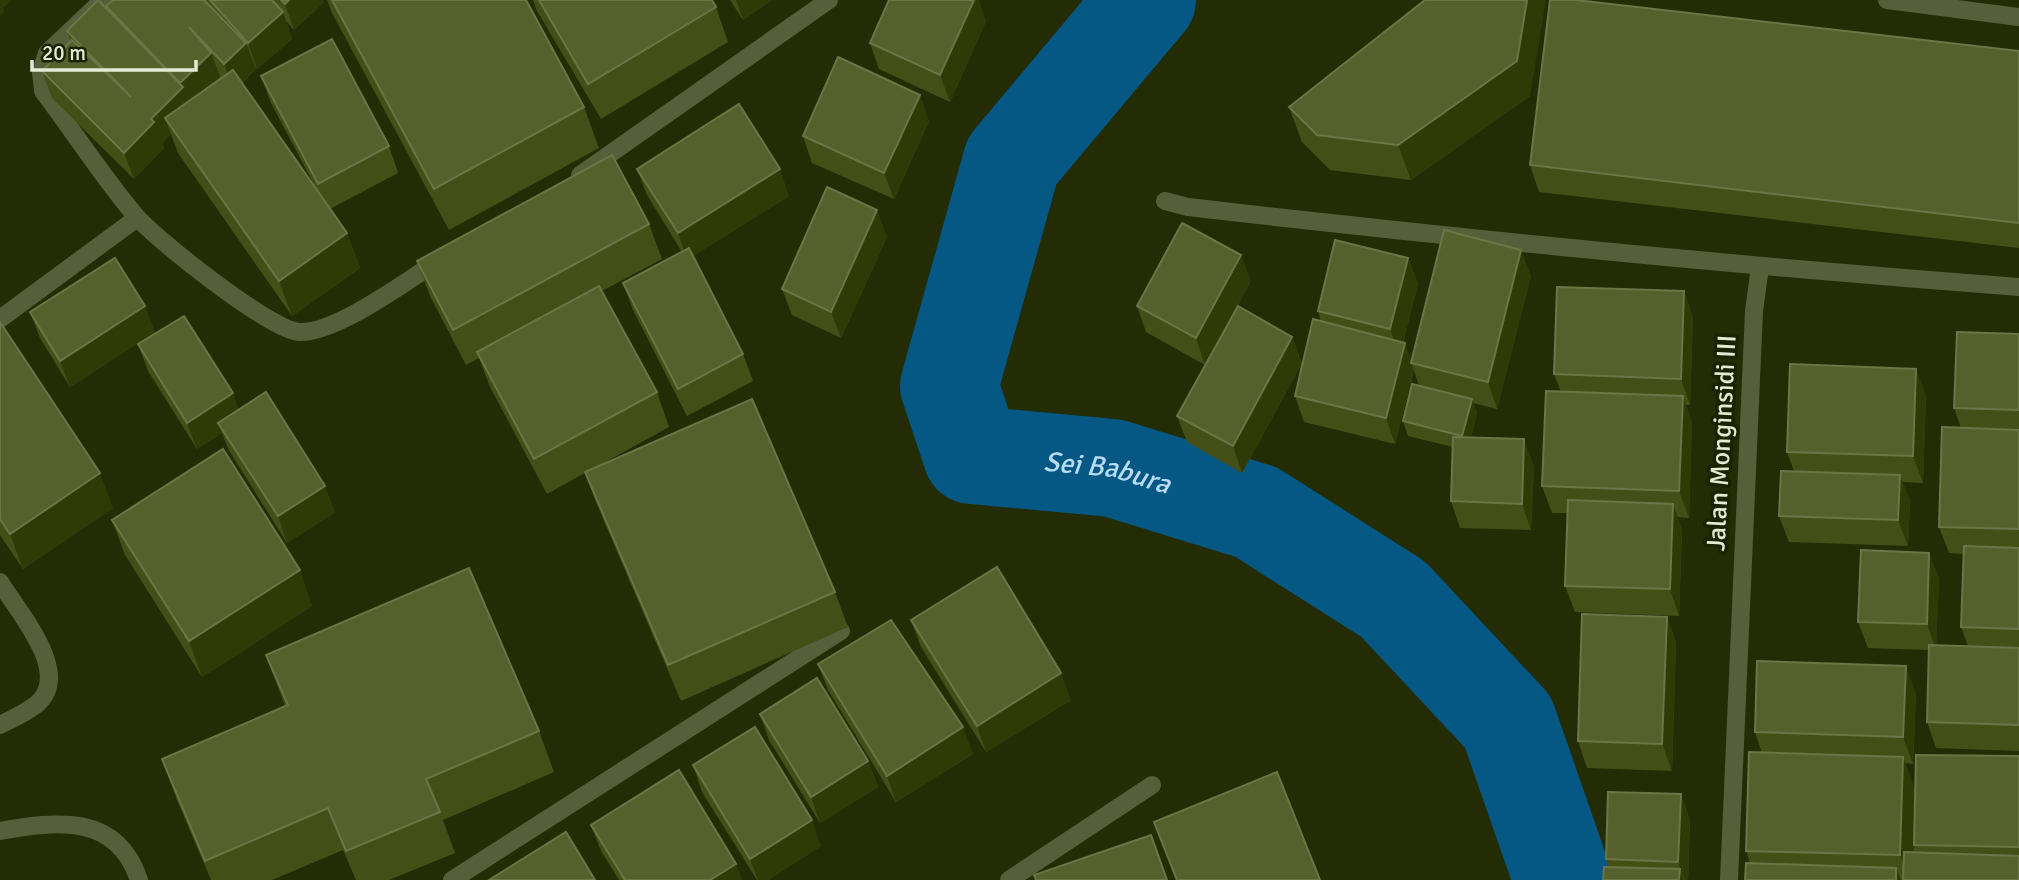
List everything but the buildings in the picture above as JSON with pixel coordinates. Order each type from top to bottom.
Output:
[{"type":"street","points":[[103,0],[47,53],[41,72],[43,91],[137,218],[241,303],[276,325],[298,332],[330,327],[458,249]]},
{"type":"street","points":[[563,186],[829,0]]},
{"type":"street","points":[[1887,0],[2019,17]]},
{"type":"street","points":[[1165,201],[1188,207],[1483,241],[1760,267],[2019,287]]},
{"type":"street","points":[[0,319],[137,218]]},
{"type":"street","name":"Jalan Monginsidi III","points":[[1729,880],[1754,311],[1760,267]]},
{"type":"street","points":[[0,582],[47,657],[52,676],[48,691],[38,704],[0,725]]},
{"type":"street","points":[[452,880],[841,631]]},
{"type":"street","points":[[1009,880],[1152,785]]},
{"type":"street","points":[[0,831],[58,823],[94,828],[116,839],[139,880]]},
{"type":"waterway","name":"Sei Babura","points":[[1147,0],[1012,161],[949,386],[972,455],[1113,468],[1256,512],[1393,599],[1508,722],[1563,880]]}]
